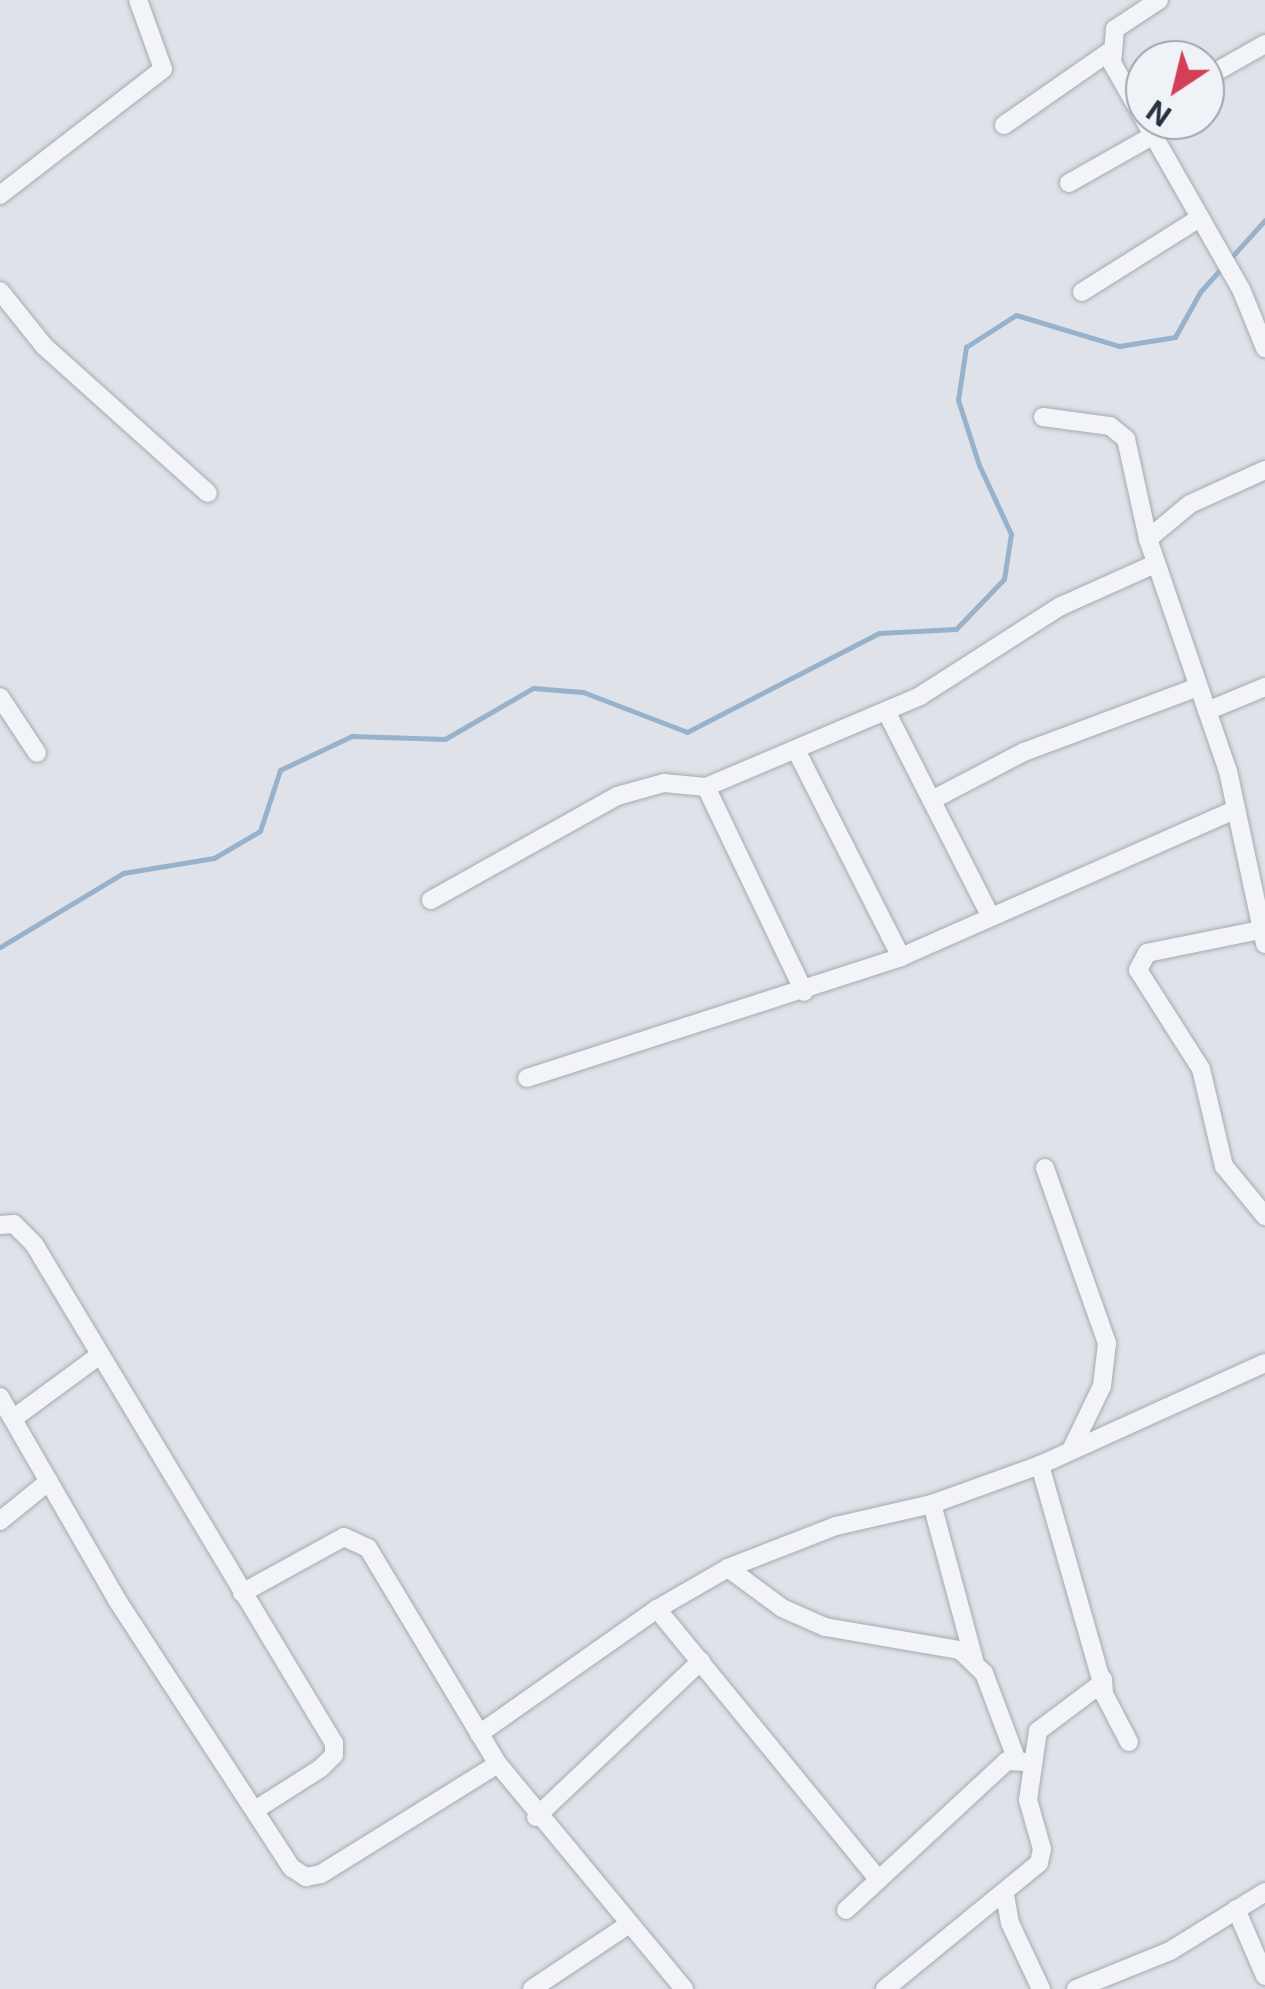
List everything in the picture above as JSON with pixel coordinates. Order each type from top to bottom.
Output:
[{"type":"street","points":[[0,195],[163,68],[138,0]]},
{"type":"street","points":[[1004,125],[1108,52],[1124,19],[1159,0]]},
{"type":"street","points":[[1225,67],[1265,44]]},
{"type":"street","points":[[1108,52],[1125,82]]},
{"type":"street","points":[[1069,183],[1145,140]]},
{"type":"street","points":[[1154,140],[1241,289],[1265,348]]},
{"type":"street","points":[[1082,292],[1198,219]]},
{"type":"street","points":[[0,292],[44,346],[208,493]]},
{"type":"street","points":[[1043,417],[1110,426],[1126,438],[1155,564],[1236,809],[1263,937],[1146,953],[1138,970],[1200,1069],[1224,1166],[1265,1216]]},
{"type":"street","points":[[1148,539],[1190,504],[1265,470]]},
{"type":"street","points":[[431,900],[617,796],[664,782],[706,787],[886,711],[963,673],[1061,606],[1155,564]]},
{"type":"street","points":[[932,800],[1024,752],[1198,687]]},
{"type":"street","points":[[1206,711],[1265,687]]},
{"type":"street","points":[[0,697],[37,753]]},
{"type":"street","points":[[886,711],[992,917]]},
{"type":"street","points":[[796,750],[901,958]]},
{"type":"street","points":[[706,787],[804,992]]},
{"type":"street","points":[[527,1078],[901,958],[1236,809]]},
{"type":"street","points":[[1244,855],[1265,853]]},
{"type":"street","points":[[1045,1168],[1107,1343],[1102,1386],[1072,1448]]},
{"type":"street","points":[[0,1225],[14,1224],[34,1244],[96,1357],[336,1750],[321,1768],[255,1810]]},
{"type":"street","points":[[14,1418],[96,1357]]},
{"type":"street","points":[[479,1734],[657,1609],[728,1568],[836,1526],[932,1504],[1040,1465],[1265,1363]]},
{"type":"street","points":[[0,1397],[117,1600],[292,1868],[312,1877],[498,1764]]},
{"type":"street","points":[[1040,1465],[1103,1677],[1104,1694],[1129,1742]]},
{"type":"street","points":[[0,1521],[49,1481]]},
{"type":"street","points":[[932,1504],[974,1660],[1016,1758],[1033,1771]]},
{"type":"street","points":[[242,1593],[331,1542],[357,1539],[498,1764],[536,1817],[684,1989]]},
{"type":"street","points":[[728,1568],[803,1620],[933,1641],[974,1660]]},
{"type":"street","points":[[657,1609],[879,1880]]},
{"type":"street","points":[[536,1817],[701,1662]]},
{"type":"street","points":[[885,1989],[1005,1895],[1042,1856],[1028,1810],[1041,1724],[1098,1689],[1103,1677]]},
{"type":"street","points":[[846,1910],[1016,1758]]},
{"type":"street","points":[[1076,1989],[1170,1951],[1265,1892]]},
{"type":"street","points":[[1005,1895],[1010,1923],[1041,1989]]},
{"type":"street","points":[[1236,1910],[1265,1976]]},
{"type":"street","points":[[532,1989],[629,1924]]},
{"type":"waterway","points":[[0,947],[123,873],[214,858],[260,831],[280,770],[352,736],[445,739],[533,688],[583,692],[687,732],[879,633],[956,629],[1004,579],[1011,534],[979,465],[958,400],[966,347],[1016,315],[1119,346],[1175,337],[1200,292],[1265,220]]}]
